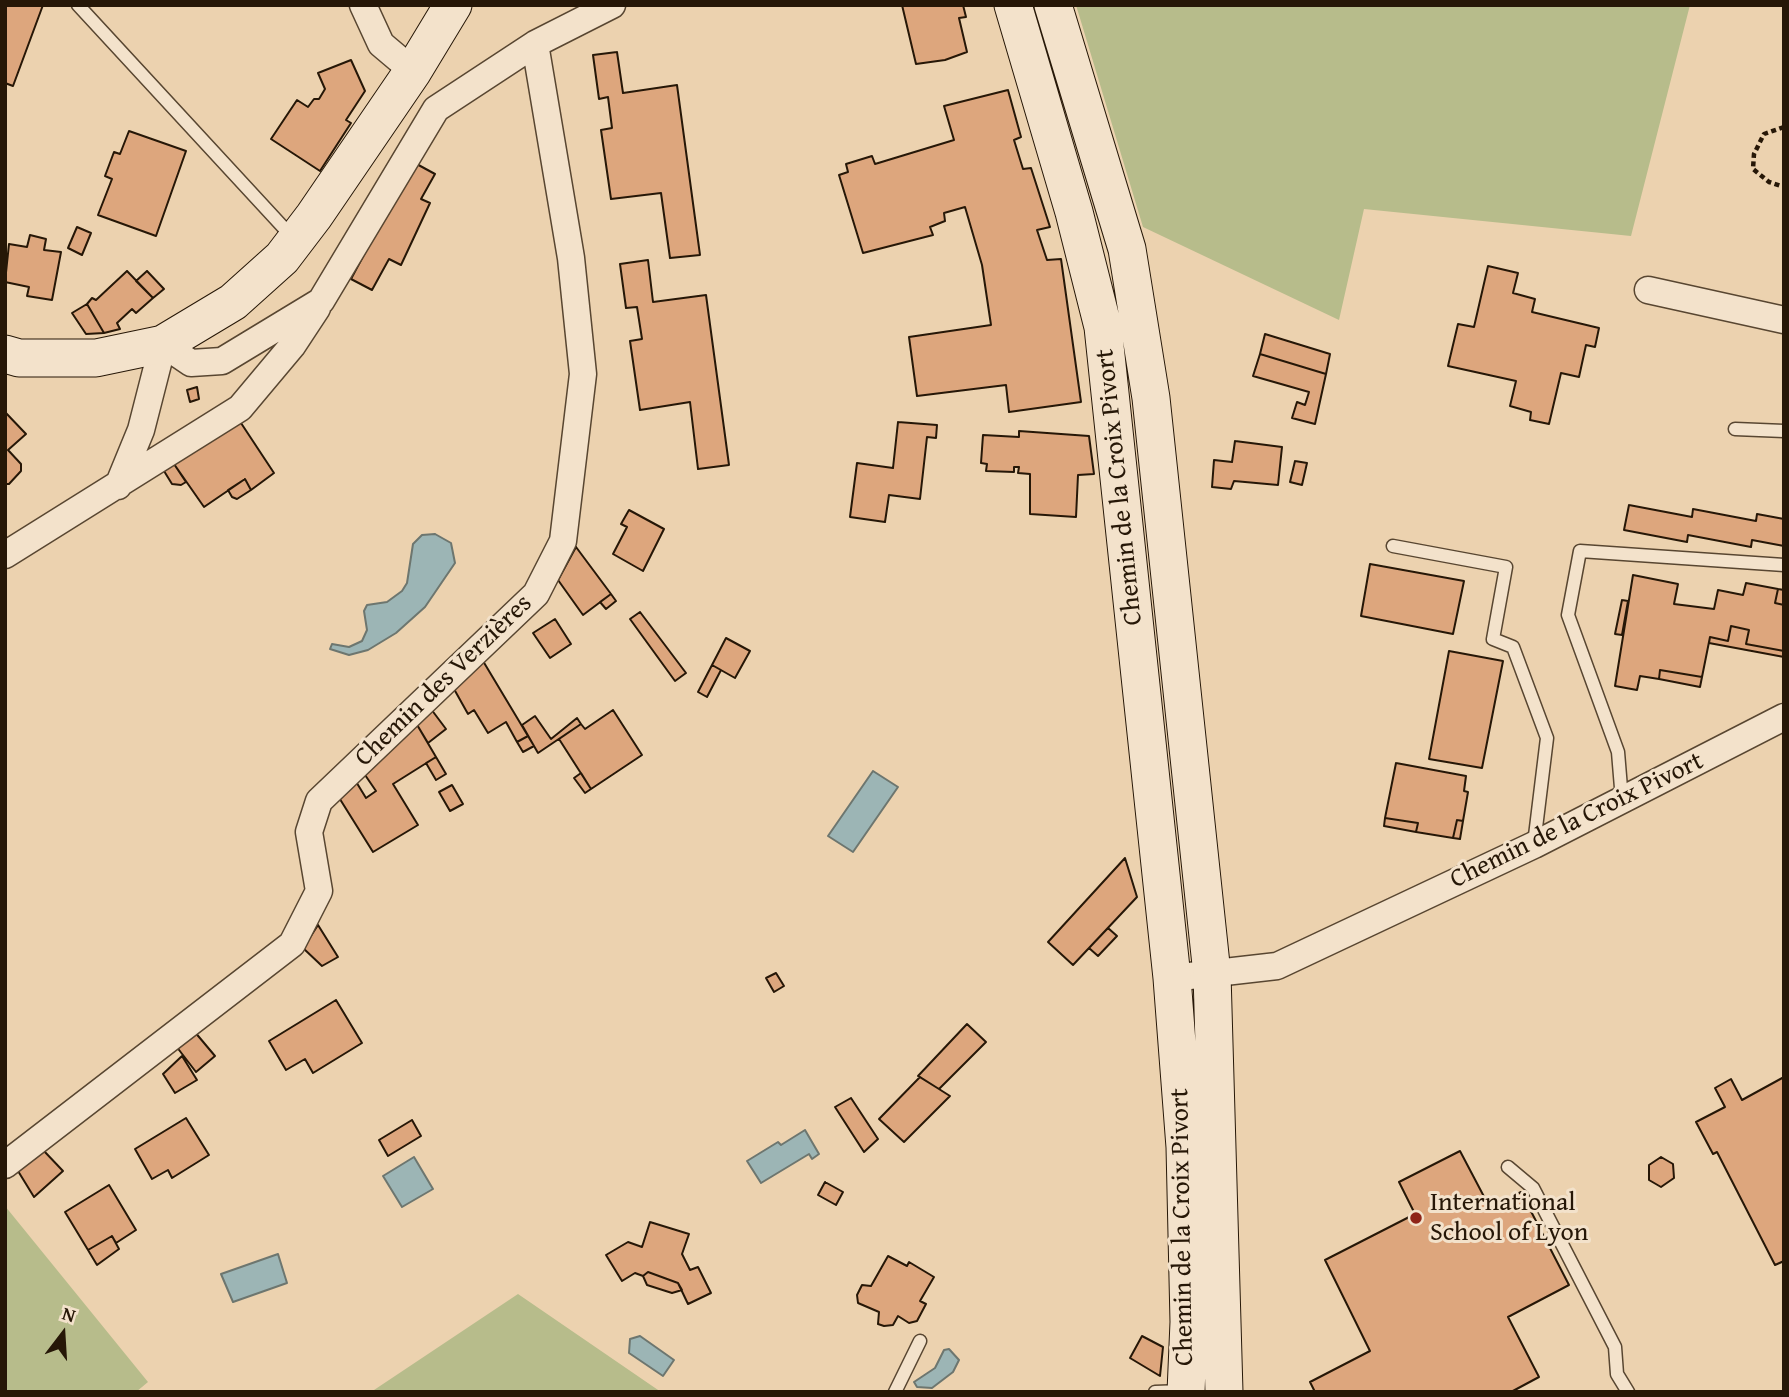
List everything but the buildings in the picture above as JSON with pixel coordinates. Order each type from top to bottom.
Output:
[{"type":"main road","points":[[5,354],[19,358],[96,358],[163,344],[233,302],[282,258],[413,71],[453,5]]},
{"type":"main road","name":"Chemin de la Croix Pivort","points":[[1013,5],[1074,212],[1103,327],[1172,978],[1185,1147],[1189,1322],[1175,1391]]},
{"type":"main road","name":"Chemin de la Croix Pivort","points":[[1053,5],[1127,249],[1151,398],[1212,974],[1224,1392]]},
{"type":"street","points":[[363,5],[381,44],[413,71]]},
{"type":"street","points":[[5,555],[240,408],[292,346],[436,109],[536,44],[612,5]]},
{"type":"street","name":"Chemin des Verzières","points":[[5,1165],[292,944],[319,891],[309,832],[319,802],[536,594],[563,541],[583,374],[571,258],[536,44]]},
{"type":"street","points":[[1648,290],[1784,320]]},
{"type":"street","points":[[118,486],[141,430],[163,344],[191,363],[222,361],[321,301]]},
{"type":"street","name":"Chemin de la Croix Pivort","points":[[1172,978],[1277,966],[1534,845],[1784,717]]},
{"type":"lane","points":[[78,5],[295,240]]},
{"type":"lane","points":[[1735,429],[1784,430]]},
{"type":"lane","points":[[1393,546],[1506,567],[1493,639],[1513,647],[1547,738],[1534,845]]},
{"type":"lane","points":[[1622,800],[1618,752],[1567,615],[1580,551],[1784,565]]},
{"type":"lane","points":[[1508,1167],[1534,1188],[1615,1348],[1617,1374],[1628,1392]]},
{"type":"lane","points":[[895,1392],[920,1341]]},
{"type":"path","points":[[1784,127],[1764,134],[1754,154],[1754,169],[1769,182],[1784,187]]},
{"type":"green space","points":[[1076,5],[1690,5],[1631,236],[1364,209],[1339,320],[1143,227]]},
{"type":"green space","points":[[5,1206],[148,1382],[136,1392],[5,1392]]},
{"type":"green space","points":[[518,1294],[661,1392],[371,1392]]},
{"type":"water","points":[[435,534],[451,543],[455,563],[425,607],[396,633],[368,650],[349,655],[330,649],[332,644],[349,647],[362,641],[367,630],[364,611],[367,605],[387,602],[402,591],[407,583],[413,544],[422,535]]},
{"type":"water","points":[[873,771],[898,787],[853,852],[828,836]]},
{"type":"water","points":[[805,1130],[819,1154],[812,1159],[809,1154],[761,1183],[747,1161],[778,1142],[781,1145]]},
{"type":"water","points":[[414,1157],[433,1189],[402,1207],[383,1176]]},
{"type":"water","points":[[278,1254],[287,1283],[233,1302],[221,1274]]},
{"type":"water","points":[[640,1336],[674,1360],[663,1376],[629,1353],[630,1339]]},
{"type":"water","points":[[949,1349],[959,1360],[953,1372],[932,1388],[917,1387],[914,1382],[935,1368],[944,1350]]},
{"type":"place","name":"International School of Lyon","points":[[1416,1218]]}]
